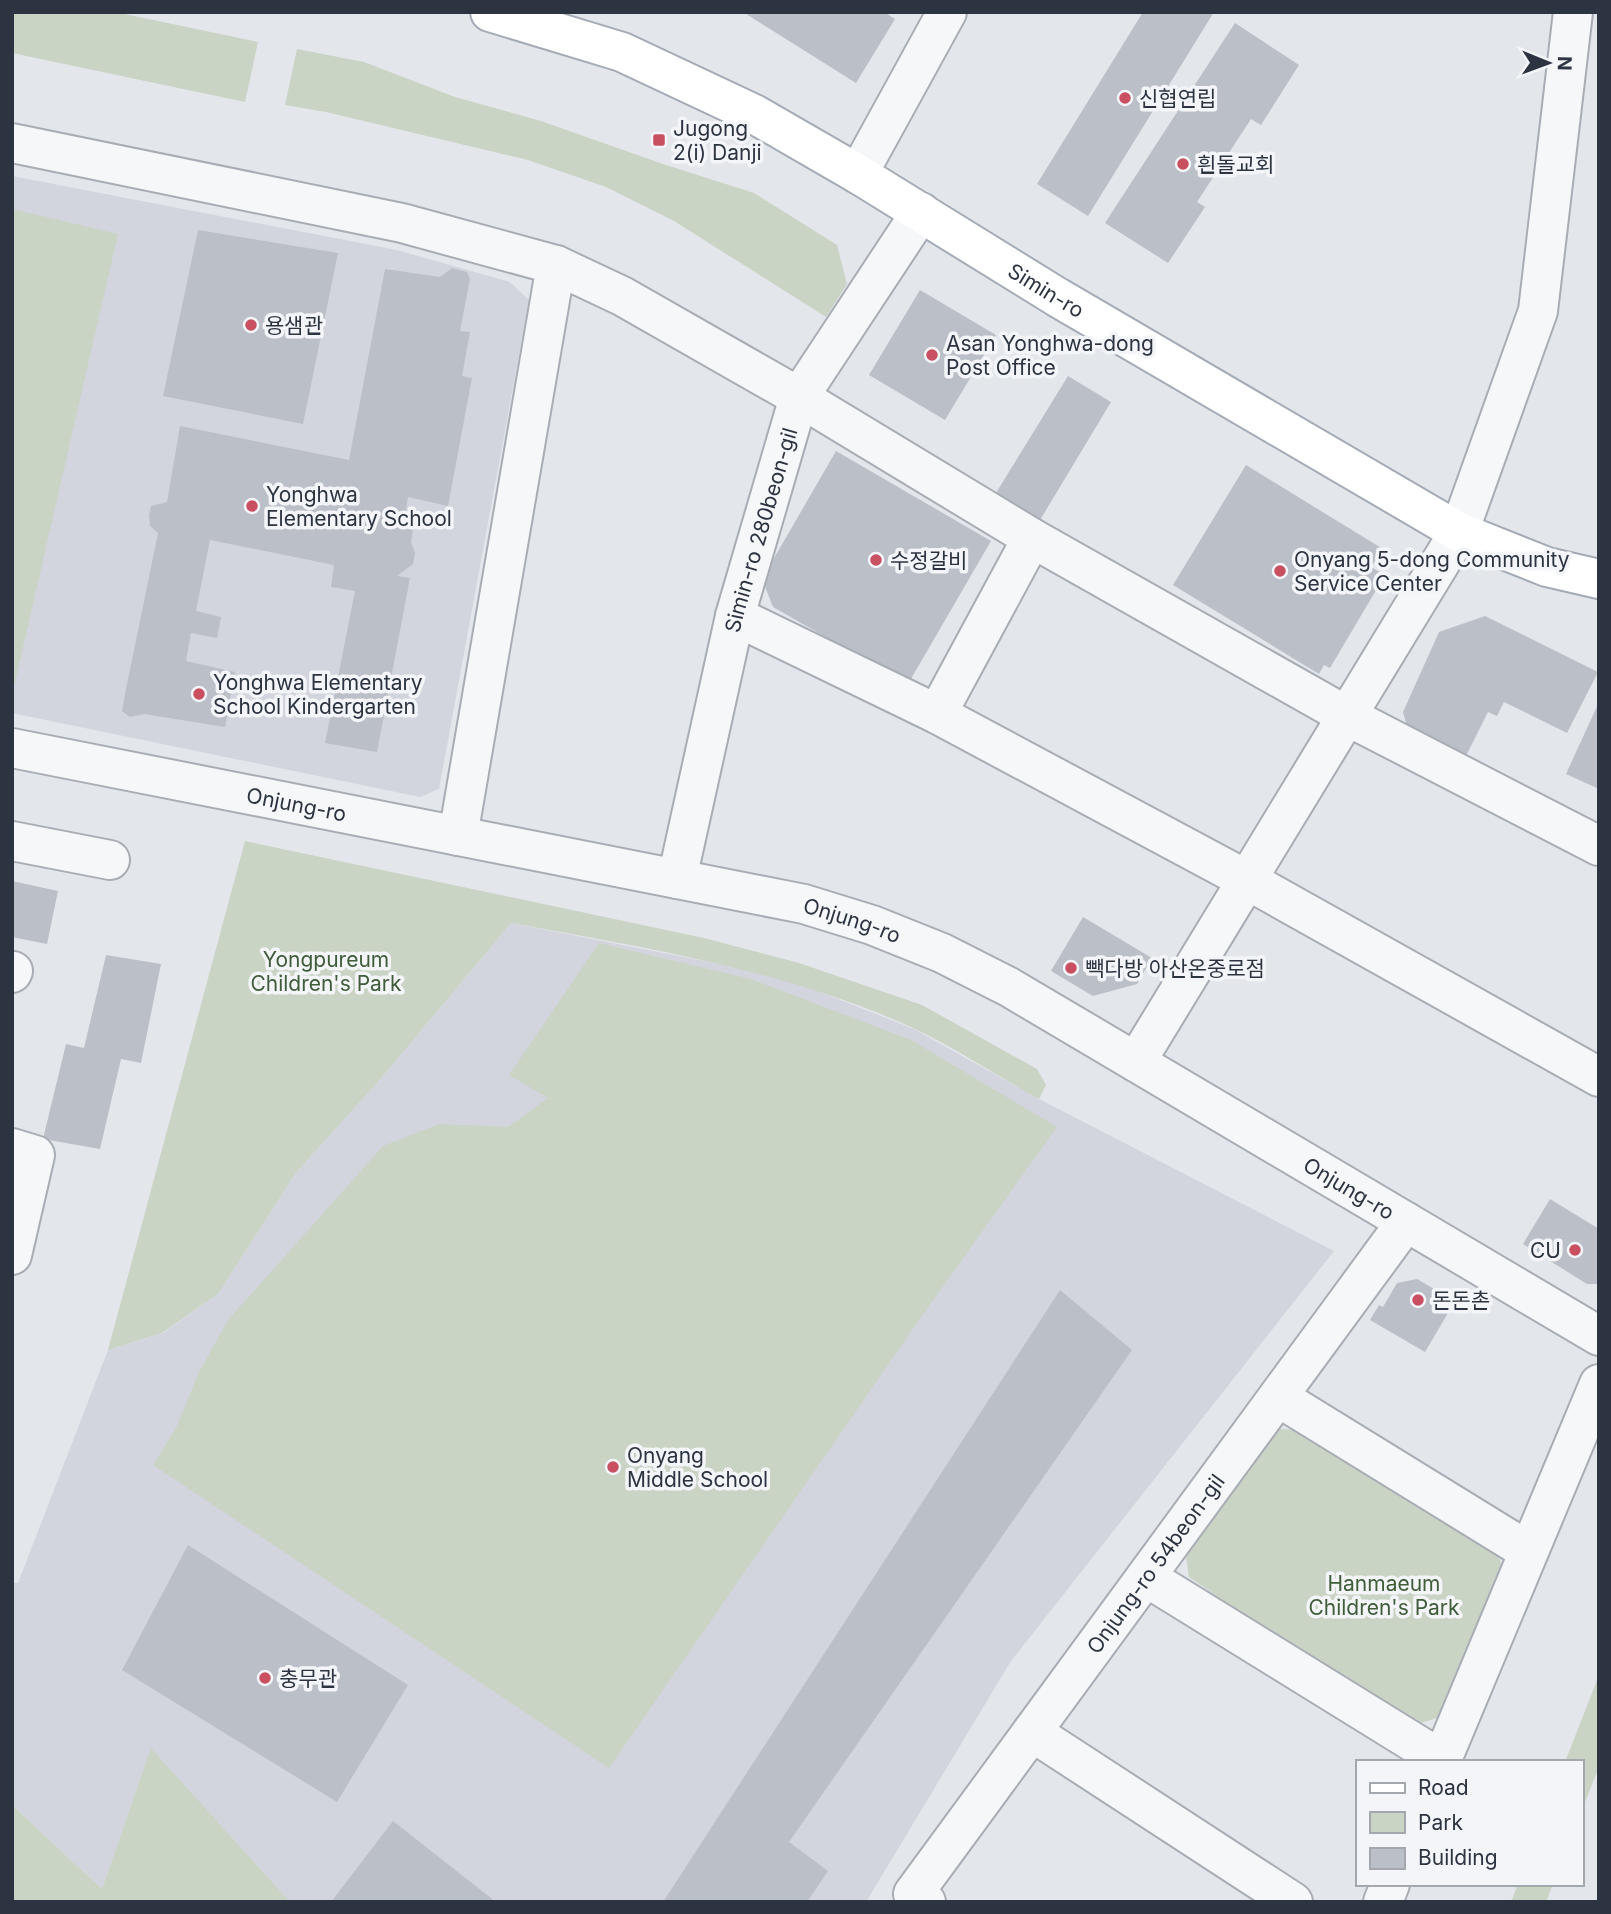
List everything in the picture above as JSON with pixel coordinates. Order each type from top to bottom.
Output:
[{"type":"main road","name":"Simin-ro","points":[[490,12],[622,51],[754,114],[858,174],[1069,304],[1459,532],[1547,567],[1599,579]]},
{"type":"street","points":[[858,174],[947,12]]},
{"type":"street","points":[[1136,1062],[1459,532],[1538,311],[1573,12]]},
{"type":"street","points":[[12,143],[402,223],[556,265],[622,296],[799,397],[1032,538],[1346,716],[1599,846]]},
{"type":"street","name":"Simin-ro 280beon-gil","points":[[677,879],[735,616],[799,397],[921,212]]},
{"type":"street","points":[[458,835],[556,265]]},
{"type":"street","points":[[937,714],[1032,538]]},
{"type":"street","points":[[735,616],[937,714],[1247,880],[1599,1077]]},
{"type":"street","name":"Onjung-ro","points":[[12,748],[804,904],[872,925],[942,953],[1009,987],[1599,1336]]},
{"type":"street","points":[[12,841],[110,860]]},
{"type":"street","points":[[12,1148],[35,1155],[12,1255]]},
{"type":"street","name":"Onjung-ro 54beon-gil","points":[[926,1902],[913,1894],[1406,1222]]},
{"type":"street","points":[[1441,1760],[1599,1384]]},
{"type":"street","points":[[1278,1397],[1528,1551]]},
{"type":"street","points":[[1146,1577],[1439,1760]]},
{"type":"street","points":[[1032,1732],[1293,1902]]},
{"type":"shaded area","name":"Yonghwa Elementary School","points":[[12,176],[397,250],[510,282],[529,300],[439,789],[420,797],[12,713]]},
{"type":"shaded area","name":"Onyang Middle School","points":[[511,923],[750,970],[813,989],[914,1029],[1039,1099],[1334,1251],[1011,1661],[866,1902],[290,1902],[151,1749],[102,1889],[12,1805],[12,1583],[18,1583],[108,1350],[163,1333],[218,1294],[295,1174],[384,1075]]},
{"type":"green space","points":[[12,12],[115,12],[258,42],[245,102],[12,53]]},
{"type":"green space","points":[[297,49],[364,62],[455,97],[541,121],[754,193],[837,245],[847,284],[826,317],[674,221],[606,187],[528,160],[326,112],[285,105]]},
{"type":"green space","points":[[12,209],[118,234],[13,691],[12,691]]},
{"type":"green space","name":"Yongpureum Children's Park","points":[[245,841],[704,938],[799,963],[922,1005],[1037,1069],[1046,1085],[1039,1099],[913,1028],[816,991],[715,963],[511,923],[384,1075],[295,1174],[218,1294],[162,1333],[108,1350]]},
{"type":"green space","points":[[599,943],[751,979],[911,1040],[1057,1127],[919,1320],[609,1768],[153,1465],[176,1428],[198,1374],[228,1320],[383,1146],[439,1124],[508,1127],[548,1098],[509,1075]]},
{"type":"green space","name":"Hanmaeum Children's Park","points":[[1279,1429],[1300,1430],[1498,1553],[1504,1573],[1440,1717],[1408,1727],[1189,1577],[1186,1557]]},
{"type":"green space","points":[[1599,1675],[1599,1767],[1583,1807],[1583,1760],[1566,1760]]},
{"type":"green space","points":[[151,1748],[290,1902],[12,1902],[12,1805],[102,1889]]},
{"type":"green space","points":[[1517,1886],[1552,1886],[1546,1902],[1511,1902]]},
{"type":"building","points":[[743,12],[884,12],[895,19],[856,83]]},
{"type":"building","name":"신협연립","points":[[1143,12],[1214,12],[1088,216],[1037,184]]},
{"type":"building","name":"흰돌교회","points":[[1235,23],[1299,65],[1261,125],[1251,119],[1197,202],[1205,207],[1168,263],[1105,223]]},
{"type":"building","name":"용샘관","points":[[198,230],[338,253],[303,424],[163,396]]},
{"type":"building","points":[[452,268],[467,272],[470,279],[460,331],[470,332],[462,376],[472,378],[448,506],[408,497],[406,509],[416,512],[411,542],[415,553],[413,564],[397,576],[410,578],[377,752],[325,743],[355,591],[331,587],[334,565],[210,540],[196,611],[221,617],[217,638],[191,633],[186,661],[235,672],[225,727],[144,714],[130,717],[122,711],[158,533],[150,526],[149,516],[151,506],[167,502],[180,426],[349,460],[385,269],[440,277]]},
{"type":"building","name":"Asan Yonghwa-dong Post Office","points":[[920,290],[996,335],[945,420],[869,375]]},
{"type":"building","points":[[1068,376],[1111,402],[1040,520],[996,493]]},
{"type":"building","name":"수정갈비","points":[[836,451],[991,541],[908,684],[773,607],[762,579]]},
{"type":"building","name":"Onyang 5-dong Community Service Center","points":[[1246,465],[1383,549],[1371,567],[1385,575],[1330,668],[1324,665],[1319,674],[1173,585]]},
{"type":"building","points":[[1485,616],[1598,672],[1567,733],[1504,702],[1497,716],[1488,712],[1465,758],[1408,730],[1403,712],[1439,632]]},
{"type":"building","points":[[1599,702],[1599,789],[1566,774]]},
{"type":"building","points":[[12,881],[58,891],[47,944],[12,937]]},
{"type":"building","points":[[1083,917],[1152,958],[1137,984],[1093,996],[1051,971]]},
{"type":"building","points":[[106,955],[161,964],[141,1063],[121,1059],[100,1149],[43,1139],[66,1044],[84,1048]]},
{"type":"building","points":[[1550,1199],[1599,1229],[1599,1284],[1587,1284],[1523,1244]]},
{"type":"building","points":[[1417,1279],[1455,1301],[1425,1352],[1370,1320],[1379,1305],[1383,1307],[1397,1283]]},
{"type":"building","points":[[1060,1290],[1132,1350],[789,1842],[828,1871],[807,1902],[663,1902]]},
{"type":"building","name":"충무관","points":[[188,1545],[408,1685],[337,1802],[122,1670]]},
{"type":"building","points":[[393,1821],[496,1902],[331,1902]]},
{"type":"place","name":"신협연립","points":[[1125,98]]},
{"type":"place","name":"Jugong 2(i) Danji","points":[[659,140]]},
{"type":"place","name":"흰돌교회","points":[[1183,164]]},
{"type":"place","name":"용샘관","points":[[251,325]]},
{"type":"place","name":"Asan Yonghwa-dong Post Office","points":[[932,355]]},
{"type":"place","name":"Yonghwa Elementary School","points":[[252,506]]},
{"type":"place","name":"수정갈비","points":[[876,560]]},
{"type":"place","name":"Onyang 5-dong Community Service Center","points":[[1280,571]]},
{"type":"place","name":"Yonghwa Elementary School Kindergarten","points":[[199,694]]},
{"type":"place","name":"빽다방 아산온중로점","points":[[1071,968]]},
{"type":"place","name":"CU","points":[[1575,1250]]},
{"type":"place","name":"돈돈촌","points":[[1418,1300]]},
{"type":"place","name":"Onyang Middle School","points":[[613,1467]]},
{"type":"place","name":"충무관","points":[[265,1678]]}]
